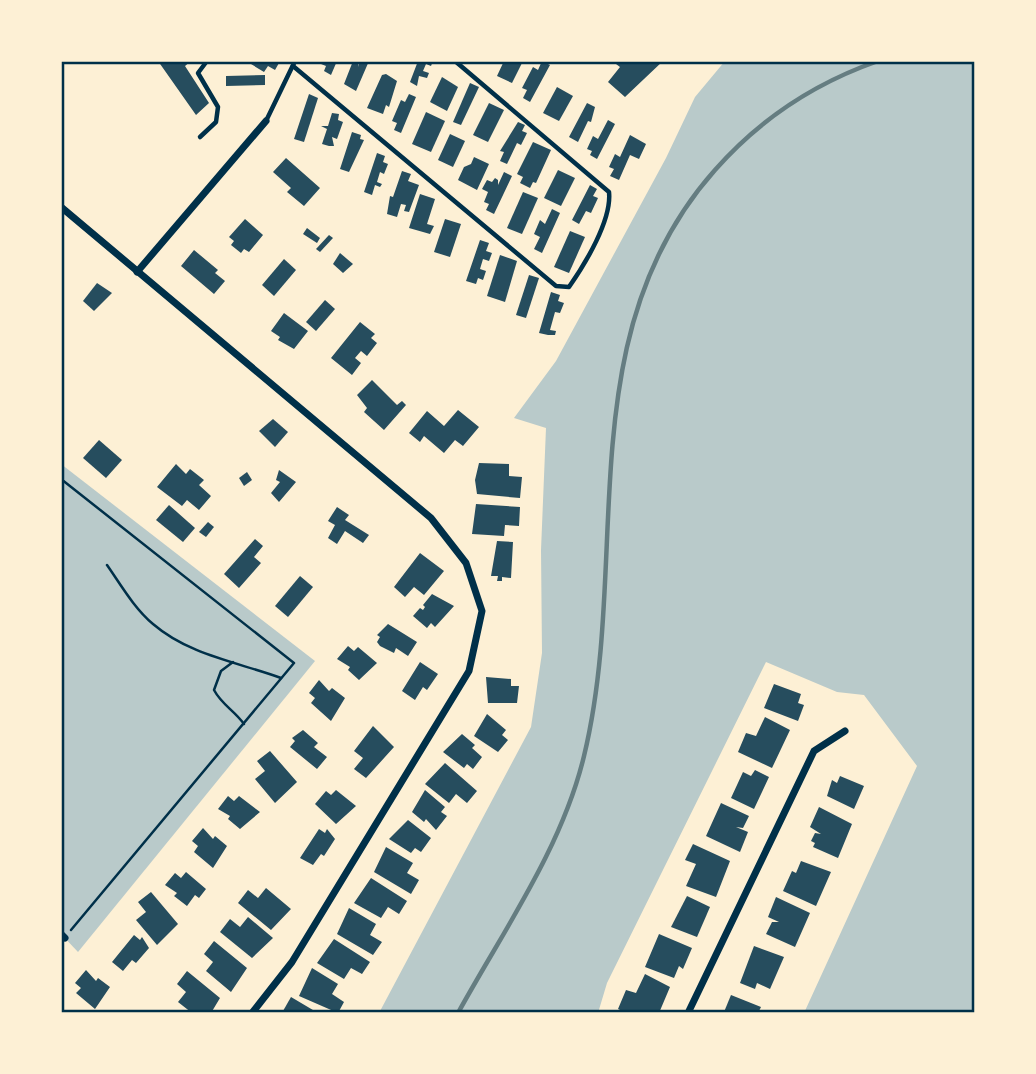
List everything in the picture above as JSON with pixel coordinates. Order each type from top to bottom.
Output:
[{"type":"street","points":[[137,272],[266,121]]},
{"type":"street","points":[[61,207],[432,518],[466,563],[482,611],[469,671],[292,962],[252,1013]]},
{"type":"street","points":[[688,1013],[814,751],[845,731]]},
{"type":"lane","points":[[200,137],[216,122],[218,107],[198,73],[207,61]]},
{"type":"lane","points":[[266,121],[294,64],[556,286],[569,287],[596,242],[610,200],[609,192],[455,61]]},
{"type":"path","points":[[61,478],[294,663],[63,936]]},
{"type":"path","points":[[107,565],[131,601],[152,624],[178,642],[204,654],[281,678]]},
{"type":"path","points":[[233,662],[221,671],[214,690],[223,706],[235,711],[244,724]]},
{"type":"shaded area","points":[[725,61],[975,61],[975,1013],[804,1013],[917,766],[864,695],[837,692],[766,662],[607,983],[598,1013],[379,1013],[531,727],[542,653],[541,550],[546,428],[514,418],[556,361],[666,158],[695,97]]},
{"type":"shaded area","points":[[61,464],[315,661],[78,952],[61,934]]},
{"type":"building","points":[[158,61],[191,61],[185,66],[209,103],[196,115]]},
{"type":"building","points":[[246,61],[279,63],[275,70],[268,66],[264,72]]},
{"type":"building","points":[[322,61],[337,61],[331,75],[324,71],[326,66],[321,64]]},
{"type":"building","points":[[353,61],[359,61],[358,67],[360,61],[369,61],[356,91],[344,84]]},
{"type":"building","points":[[418,61],[433,61],[431,66],[426,64],[423,71],[429,73],[427,78],[419,76],[417,86],[410,82]]},
{"type":"building","points":[[504,61],[523,61],[512,83],[497,76]]},
{"type":"building","points":[[542,61],[550,65],[530,102],[523,98],[527,90],[522,88],[533,67],[538,70]]},
{"type":"building","points":[[612,61],[663,61],[625,97],[608,82],[620,67]]},
{"type":"building","points":[[386,74],[397,81],[389,107],[386,105],[383,114],[367,108],[382,75]]},
{"type":"building","points":[[265,75],[265,85],[226,86],[226,76]]},
{"type":"building","points":[[442,77],[458,87],[447,111],[430,102]]},
{"type":"building","points":[[470,83],[479,87],[461,125],[453,122]]},
{"type":"building","points":[[557,87],[573,96],[559,121],[543,113]]},
{"type":"building","points":[[309,94],[318,98],[304,142],[294,139]]},
{"type":"building","points":[[409,94],[416,97],[401,133],[394,130],[397,123],[392,121],[401,100],[405,102]]},
{"type":"building","points":[[489,103],[504,110],[488,142],[473,135]]},
{"type":"building","points":[[587,103],[595,107],[591,122],[588,121],[578,142],[569,137]]},
{"type":"building","points":[[426,112],[445,121],[431,152],[412,144]]},
{"type":"building","points":[[332,113],[339,114],[338,120],[343,122],[337,139],[332,137],[334,146],[329,146],[322,144],[327,129],[321,126],[328,126]]},
{"type":"building","points":[[608,120],[615,124],[597,159],[590,155],[592,151],[587,149],[593,136],[598,139]]},
{"type":"building","points":[[518,122],[525,125],[522,131],[527,133],[521,145],[517,143],[507,164],[500,161],[504,152],[500,151]]},
{"type":"building","points":[[352,132],[361,135],[360,139],[364,140],[349,172],[340,169]]},
{"type":"building","points":[[450,134],[465,141],[453,167],[438,160]]},
{"type":"building","points":[[630,135],[646,144],[639,159],[630,155],[619,180],[610,176],[614,169],[609,167],[615,154],[620,157]]},
{"type":"building","points":[[533,142],[551,150],[536,183],[533,182],[530,188],[520,183],[523,177],[517,174]]},
{"type":"building","points":[[377,153],[385,156],[383,162],[388,164],[384,174],[380,172],[377,182],[382,184],[380,187],[375,185],[372,195],[364,192]]},
{"type":"building","points":[[474,157],[489,164],[477,190],[458,180],[464,167],[471,164]]},
{"type":"building","points":[[286,158],[320,188],[304,206],[287,192],[291,188],[273,172]]},
{"type":"building","points":[[558,170],[575,178],[561,206],[544,198]]},
{"type":"building","points":[[402,171],[411,174],[408,181],[419,185],[409,212],[404,211],[406,205],[401,204],[397,217],[387,214],[390,196],[393,197]]},
{"type":"building","points":[[504,172],[512,176],[494,214],[486,210],[489,204],[484,202],[488,192],[482,189],[487,180],[492,182],[495,178],[498,185]]},
{"type":"building","points":[[590,185],[597,189],[593,196],[598,198],[591,213],[586,211],[579,224],[572,220]]},
{"type":"building","points":[[523,192],[538,198],[522,234],[507,228]]},
{"type":"building","points":[[420,194],[435,199],[427,224],[434,226],[430,234],[409,228]]},
{"type":"building","points":[[552,209],[560,213],[542,253],[534,249],[540,237],[534,234],[540,220],[545,224]]},
{"type":"building","points":[[245,219],[263,235],[249,252],[244,249],[241,253],[231,245],[234,241],[229,237]]},
{"type":"building","points":[[445,219],[461,224],[450,257],[434,252]]},
{"type":"building","points":[[307,228],[320,238],[317,243],[303,234]]},
{"type":"building","points":[[570,231],[585,237],[569,273],[554,267]]},
{"type":"building","points":[[329,235],[333,238],[320,252],[316,249]]},
{"type":"building","points":[[480,240],[489,243],[486,251],[492,253],[489,261],[483,259],[480,269],[486,271],[483,280],[478,278],[476,284],[466,281]]},
{"type":"building","points":[[194,250],[218,270],[215,273],[225,281],[214,294],[181,266]]},
{"type":"building","points":[[340,253],[353,264],[343,273],[333,264]]},
{"type":"building","points":[[500,255],[517,261],[505,302],[487,296]]},
{"type":"building","points":[[284,259],[296,270],[274,296],[262,285]]},
{"type":"building","points":[[529,275],[539,278],[526,318],[516,315]]},
{"type":"building","points":[[97,283],[112,293],[94,311],[83,301]]},
{"type":"building","points":[[551,292],[560,295],[558,301],[564,303],[560,313],[555,312],[550,330],[556,331],[555,335],[539,333]]},
{"type":"building","points":[[325,300],[335,309],[316,331],[306,322]]},
{"type":"building","points":[[284,313],[308,331],[294,349],[278,340],[280,337],[271,331]]},
{"type":"building","points":[[360,322],[375,334],[371,338],[377,343],[367,356],[361,351],[355,358],[361,363],[352,375],[331,358]]},
{"type":"building","points":[[372,380],[397,405],[402,401],[406,405],[384,430],[364,412],[367,408],[357,395]]},
{"type":"building","points":[[458,410],[479,427],[463,446],[455,440],[444,453],[424,436],[420,442],[409,433],[427,411],[444,426]]},
{"type":"building","points":[[273,419],[288,432],[275,447],[259,431]]},
{"type":"building","points":[[99,440],[122,460],[106,478],[83,458]]},
{"type":"building","points":[[479,463],[509,464],[509,476],[522,477],[520,498],[477,494],[475,480]]},
{"type":"building","points":[[176,464],[186,474],[190,469],[204,480],[199,485],[211,496],[199,510],[187,500],[182,506],[157,487]]},
{"type":"building","points":[[279,470],[296,482],[279,502],[271,493],[280,482],[276,480]]},
{"type":"building","points":[[247,472],[252,480],[244,486],[239,478]]},
{"type":"building","points":[[476,504],[520,507],[519,526],[505,525],[504,536],[472,534]]},
{"type":"building","points":[[169,505],[195,528],[183,542],[156,520]]},
{"type":"building","points":[[337,507],[349,515],[345,520],[369,535],[363,543],[345,531],[337,544],[328,538],[335,525],[328,521]]},
{"type":"building","points":[[208,522],[214,527],[206,537],[199,532]]},
{"type":"building","points":[[255,539],[263,546],[254,557],[261,563],[239,588],[224,574]]},
{"type":"building","points":[[497,541],[513,542],[511,578],[502,577],[502,581],[497,581],[498,576],[491,576]]},
{"type":"building","points":[[420,553],[444,571],[424,595],[414,587],[405,597],[394,587]]},
{"type":"building","points":[[300,576],[313,587],[288,617],[275,606]]},
{"type":"building","points":[[432,594],[454,606],[435,627],[431,623],[427,628],[413,616],[420,608],[423,610],[423,605]]},
{"type":"building","points":[[388,624],[417,642],[408,656],[396,648],[394,653],[377,642],[380,637],[377,635]]},
{"type":"building","points":[[348,646],[354,651],[358,647],[377,663],[359,680],[348,670],[350,667],[337,659]]},
{"type":"building","points":[[420,662],[438,674],[427,690],[423,687],[415,700],[402,691]]},
{"type":"building","points":[[486,677],[511,679],[511,686],[519,686],[517,703],[488,703]]},
{"type":"building","points":[[319,680],[329,691],[332,688],[345,698],[331,721],[311,703],[315,698],[309,693]]},
{"type":"building","points":[[774,684],[801,694],[798,703],[804,705],[798,721],[764,708]]},
{"type":"building","points":[[487,714],[506,730],[502,735],[508,740],[498,752],[474,736]]},
{"type":"building","points":[[765,717],[790,730],[772,768],[738,752],[746,733],[756,736]]},
{"type":"building","points":[[373,726],[394,747],[366,778],[354,769],[363,758],[354,751]]},
{"type":"building","points":[[303,730],[318,743],[314,747],[327,757],[317,769],[290,747],[295,741],[292,738]]},
{"type":"building","points":[[462,734],[475,745],[472,748],[482,757],[473,769],[467,764],[464,768],[443,752]]},
{"type":"building","points":[[270,751],[297,782],[275,803],[255,779],[265,771],[257,761]]},
{"type":"building","points":[[445,763],[477,791],[467,803],[456,794],[449,803],[425,784]]},
{"type":"building","points":[[755,770],[769,777],[754,809],[731,798],[743,772],[751,776]]},
{"type":"building","points":[[840,776],[864,786],[854,809],[827,796],[832,780],[837,783]]},
{"type":"building","points":[[336,790],[356,806],[336,824],[315,804],[326,791],[331,795]]},
{"type":"building","points":[[425,790],[445,807],[441,812],[447,816],[436,830],[426,819],[424,822],[412,812]]},
{"type":"building","points":[[228,796],[234,801],[239,796],[260,812],[240,829],[228,819],[230,816],[218,809]]},
{"type":"building","points":[[721,803],[749,816],[743,828],[736,827],[748,832],[740,852],[706,836]]},
{"type":"building","points":[[819,807],[852,824],[838,858],[813,847],[815,843],[811,841],[815,833],[821,834],[810,827]]},
{"type":"building","points":[[408,820],[431,838],[421,852],[415,848],[411,853],[389,839]]},
{"type":"building","points":[[203,828],[213,839],[215,836],[227,846],[213,868],[194,852],[198,846],[192,841]]},
{"type":"building","points":[[319,829],[325,833],[327,829],[335,839],[324,856],[321,854],[313,865],[300,858]]},
{"type":"building","points":[[693,844],[730,861],[716,897],[686,886],[696,864],[685,860]]},
{"type":"building","points":[[386,847],[413,863],[407,873],[419,880],[411,894],[374,872]]},
{"type":"building","points":[[801,861],[831,872],[816,906],[783,891],[792,871],[796,873]]},
{"type":"building","points":[[186,872],[206,889],[199,898],[195,895],[187,906],[174,896],[177,893],[165,885],[175,873],[181,878]]},
{"type":"building","points":[[371,878],[407,901],[399,914],[388,907],[381,918],[354,903]]},
{"type":"building","points":[[266,888],[291,909],[271,930],[238,903],[248,890],[258,898]]},
{"type":"building","points":[[151,892],[178,924],[157,945],[136,920],[146,912],[138,902]]},
{"type":"building","points":[[687,896],[710,907],[697,937],[671,927]]},
{"type":"building","points":[[776,897],[810,913],[795,947],[766,934],[772,922],[779,922],[768,917]]},
{"type":"building","points":[[349,908],[376,924],[370,935],[382,942],[373,955],[337,934]]},
{"type":"building","points":[[248,917],[273,938],[252,958],[220,932],[230,919],[240,927]]},
{"type":"building","points":[[659,934],[692,948],[683,969],[679,966],[674,978],[645,967]]},
{"type":"building","points":[[134,935],[140,940],[142,937],[149,948],[136,963],[132,960],[123,971],[112,962]]},
{"type":"building","points":[[334,939],[370,962],[362,974],[351,968],[344,979],[317,963]]},
{"type":"building","points":[[214,941],[247,968],[231,992],[206,971],[213,962],[204,954]]},
{"type":"building","points":[[754,946],[784,957],[770,989],[757,983],[755,989],[740,983]]},
{"type":"building","points":[[312,968],[338,984],[332,994],[344,1002],[338,1013],[299,996]]},
{"type":"building","points":[[86,970],[96,981],[98,978],[110,987],[95,1009],[76,993],[81,988],[75,983]]},
{"type":"building","points":[[187,971],[220,998],[211,1013],[192,1013],[178,1002],[186,992],[177,984]]},
{"type":"building","points":[[645,974],[670,987],[659,1013],[626,1013],[618,1009],[626,990],[636,993]]},
{"type":"building","points":[[731,995],[761,1007],[758,1013],[724,1012]]},
{"type":"building","points":[[291,997],[318,1013],[283,1011]]},
{"type":"railway","points":[[458,1013],[546,856],[574,790],[584,756],[597,681],[612,451],[621,376],[639,304],[669,235],[715,170],[769,119],[832,80],[878,61]]}]
